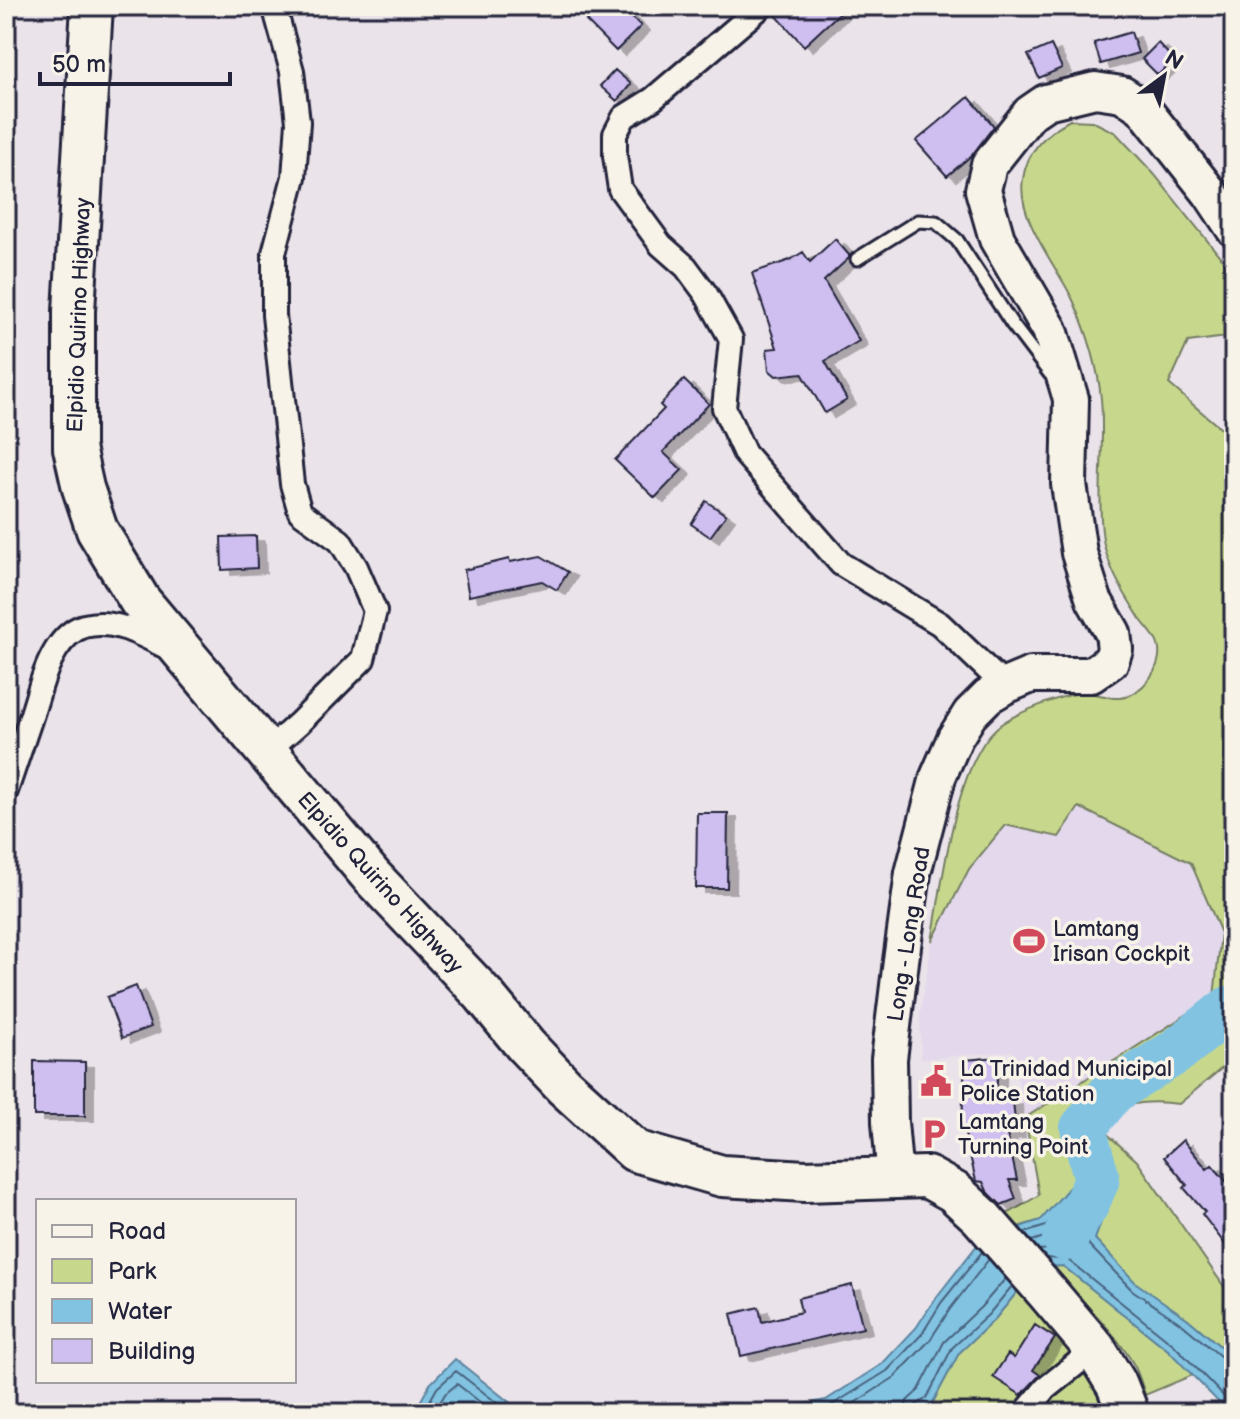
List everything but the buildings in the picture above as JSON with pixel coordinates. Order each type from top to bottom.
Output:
[{"type":"highway","name":"Elpidio Quirino Highway","points":[[92,6],[74,311],[74,448],[97,530],[140,601],[372,877],[483,994],[564,1086],[635,1151],[722,1176],[805,1181],[927,1177],[954,1192],[1046,1291],[1095,1349],[1117,1385],[1128,1413]]},
{"type":"main road","name":"Long - Long Road","points":[[895,1179],[889,1059],[913,873],[938,777],[955,738],[970,714],[988,696],[1031,675],[1091,675],[1111,661],[1115,649],[1113,633],[1094,600],[1079,553],[1069,484],[1071,399],[1050,330],[997,239],[983,190],[989,165],[1030,113],[1046,102],[1095,90],[1122,94],[1142,107],[1210,193],[1234,229]]},
{"type":"street","points":[[265,753],[363,659],[375,611],[356,567],[340,541],[300,512],[292,484],[274,315],[274,253],[294,177],[298,122],[292,71],[274,6]]},
{"type":"street","points":[[762,6],[653,99],[624,117],[615,134],[620,189],[661,245],[686,267],[706,294],[731,339],[724,408],[745,454],[841,564],[940,624],[1005,686]]},
{"type":"street","points":[[6,791],[43,680],[55,651],[67,635],[81,627],[115,625],[137,632],[190,659]]},
{"type":"street","points":[[1025,1413],[1046,1388],[1095,1349]]},
{"type":"lane","points":[[857,259],[918,221],[936,222],[957,240],[1012,324],[1071,399]]},
{"type":"shaded area","points":[[1079,807],[1191,863],[1221,933],[1214,997],[1025,1118],[1012,1051],[921,1059],[920,1015],[932,941],[969,869],[1005,825],[1059,837]]},
{"type":"green space","points":[[1070,120],[1092,121],[1116,133],[1154,174],[1234,274],[1234,336],[1188,342],[1169,384],[1234,440],[1234,1058],[1179,1104],[1157,1102],[1122,1107],[1106,1120],[1103,1130],[1137,1161],[1234,1301],[1234,1358],[1188,1319],[1136,1284],[1095,1239],[1107,1203],[1056,1205],[1041,1220],[1011,1229],[997,1216],[1011,1212],[1039,1195],[1025,1118],[1214,997],[1221,933],[1191,863],[1079,807],[1059,837],[1005,825],[969,869],[932,941],[946,857],[961,794],[985,742],[1007,720],[1053,700],[1084,693],[1116,698],[1128,696],[1150,679],[1158,662],[1157,642],[1122,589],[1104,544],[1100,499],[1101,399],[1091,348],[1073,300],[1039,241],[1022,194],[1025,169],[1033,151],[1053,131]]},
{"type":"green space","points":[[1063,1266],[1168,1350],[1193,1375],[1145,1395],[1136,1368],[1116,1338],[1081,1300],[1044,1267]]},
{"type":"green space","points":[[1022,1286],[1057,1322],[1079,1371],[1103,1386],[1115,1413],[916,1413],[932,1404],[959,1353],[995,1319]]},
{"type":"water","points":[[1071,1185],[1108,1203],[1095,1239],[1136,1283],[1188,1319],[1234,1358],[1234,1413],[1229,1413],[1168,1350],[1063,1266],[1044,1267],[1022,1286],[995,1319],[959,1353],[932,1404],[916,1413],[635,1413],[691,1406],[767,1411],[826,1400],[882,1364],[916,1328],[981,1240],[1041,1220]]},
{"type":"water","points":[[455,1359],[518,1409],[579,1413],[414,1413],[430,1384]]},
{"type":"waterway","points":[[1065,1238],[1086,1205],[1097,1179],[1083,1128],[1113,1091],[1174,1053],[1229,1009],[1234,1009]]},
{"type":"place","name":"Lamtang Irisan Cockpit","points":[[1029,941]]},
{"type":"place","name":"La Trinidad Municipal Police Station","points":[[936,1081]]},
{"type":"place","name":"Lamtang Turning Point","points":[[934,1134]]}]
